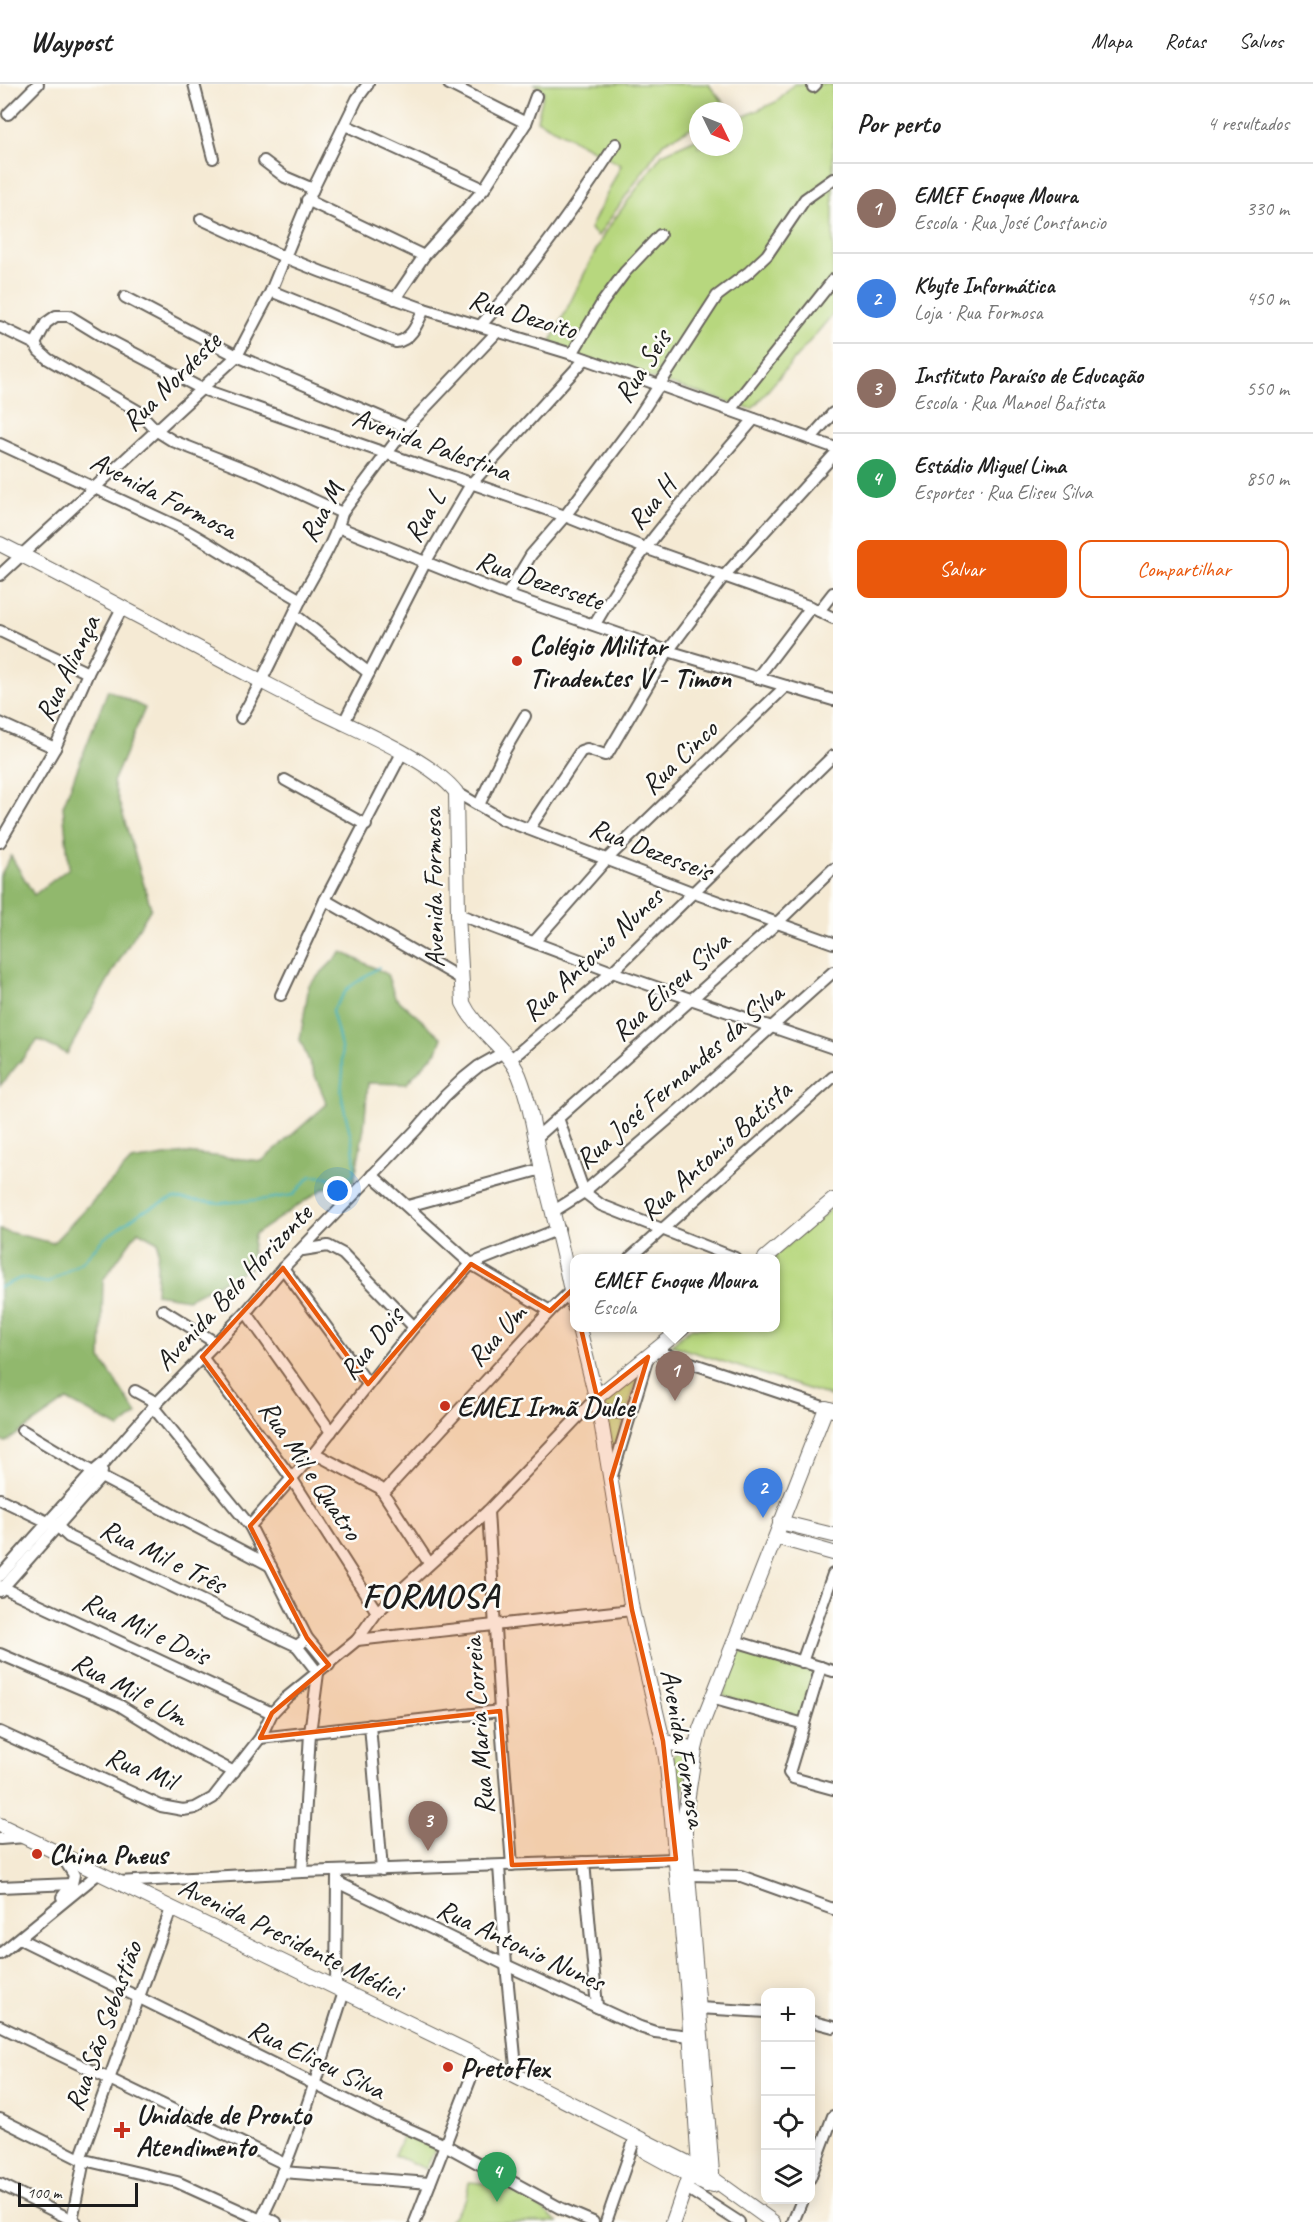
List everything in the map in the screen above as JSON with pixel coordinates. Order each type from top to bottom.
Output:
[{"type":"main road","points":[[0,544],[22,555]]},
{"type":"main road","name":"Avenida Formosa","points":[[22,555],[402,753],[445,779],[456,792],[462,997],[466,1009],[507,1056],[524,1089],[570,1281]]},
{"type":"main road","points":[[770,1254],[833,1200]]},
{"type":"main road","name":"Avenida Formosa","points":[[580,1332],[598,1403],[632,1610],[679,1816],[687,1875],[687,1927]]},
{"type":"main road","points":[[598,1403],[679,1332]]},
{"type":"main road","name":"Avenida Formosa","points":[[700,2180],[690,2036],[692,1983],[687,1927],[676,1859],[679,1816],[694,1749],[711,1698],[780,1522],[829,1409]]},
{"type":"main road","points":[[780,1522],[833,1535]]},
{"type":"main road","points":[[776,1537],[833,1553]]},
{"type":"main road","points":[[663,1741],[694,1749]]},
{"type":"main road","name":"Avenida Presidente Médici","points":[[0,1825],[479,2057],[560,2099],[773,2222]]},
{"type":"main road","name":"Avenida Formosa","points":[[692,1983],[699,2008],[700,2180]]},
{"type":"main road","name":"Avenida Presidente Médici","points":[[560,2099],[633,2144],[700,2180],[760,2222]]},
{"type":"main road","points":[[673,2222],[700,2180]]},
{"type":"street","points":[[9,114],[38,84]]},
{"type":"street","points":[[194,84],[213,158]]},
{"type":"street","name":"Rua Nordeste","points":[[0,575],[237,356],[271,291],[313,189],[357,99],[368,84]]},
{"type":"street","points":[[449,84],[526,123]]},
{"type":"street","points":[[395,299],[424,256],[484,189],[526,123],[536,96]]},
{"type":"street","points":[[345,125],[484,189]]},
{"type":"street","points":[[481,325],[519,282],[583,195],[616,144]]},
{"type":"street","points":[[264,161],[285,177],[313,189]]},
{"type":"street","name":"Rua Seis","points":[[507,595],[531,555],[565,516],[609,458],[717,296],[749,272],[766,255],[805,199],[833,179]]},
{"type":"street","points":[[308,200],[424,256]]},
{"type":"street","name":"Rua Dezoito","points":[[201,219],[284,257],[395,299],[572,354],[833,447]]},
{"type":"street","points":[[572,354],[602,303],[625,272],[660,236]]},
{"type":"street","points":[[730,410],[833,280]]},
{"type":"street","points":[[271,291],[396,342],[402,342],[408,338],[424,309]]},
{"type":"street","points":[[125,297],[237,356],[406,428]]},
{"type":"street","name":"Avenida Palestina","points":[[35,344],[46,323],[56,316],[69,316],[105,338],[202,389],[565,516],[645,548],[815,609],[833,618]]},
{"type":"street","points":[[0,327],[35,344],[48,359],[138,411],[157,431],[190,449],[260,475],[342,513]]},
{"type":"street","name":"Rua M","points":[[241,718],[262,682],[300,600],[338,527],[342,513],[406,428],[498,331]]},
{"type":"street","name":"Rua L","points":[[343,724],[425,563],[471,484],[585,359]]},
{"type":"street","points":[[810,439],[833,413]]},
{"type":"street","name":"Rua H","points":[[595,624],[613,592],[645,548],[754,419]]},
{"type":"street","name":"Avenida Formosa","points":[[0,444],[96,487],[214,546],[272,585],[300,600]]},
{"type":"street","points":[[529,829],[581,751],[587,749],[605,755],[608,753],[668,651],[724,576],[833,456]]},
{"type":"street","name":"Rua Dezessete","points":[[338,527],[507,595],[668,651],[833,700]]},
{"type":"street","points":[[757,678],[815,609],[833,593]]},
{"type":"street","name":"Rua Aliança","points":[[0,842],[55,748],[88,673],[122,608]]},
{"type":"street","points":[[295,615],[369,673]]},
{"type":"street","points":[[0,631],[88,673]]},
{"type":"street","name":"Rua Cinco","points":[[534,942],[607,859],[786,686]]},
{"type":"street","points":[[479,805],[505,750],[525,716]]},
{"type":"street","points":[[0,723],[55,748]]},
{"type":"street","points":[[280,995],[325,900],[402,753]]},
{"type":"street","name":"Rua Antonio Nunes","points":[[507,1056],[612,972],[833,756]]},
{"type":"street","points":[[285,780],[366,825]]},
{"type":"street","name":"Rua Dezesseis","points":[[456,792],[502,819],[833,943]]},
{"type":"street","name":"Rua Eliseu Silva","points":[[537,1137],[777,923],[833,869]]},
{"type":"street","points":[[325,900],[460,978]]},
{"type":"street","points":[[458,914],[689,1000],[833,1048]]},
{"type":"street","name":"Rua José Fernandes da Silva","points":[[554,1211],[584,1192],[680,1110],[833,972]]},
{"type":"street","name":"Avenida Belo Horizonte","points":[[1,1588],[155,1405],[246,1312],[284,1268],[464,1078],[507,1056]]},
{"type":"street","name":"Rua Antonio Batista","points":[[634,1254],[833,1077]]},
{"type":"street","points":[[558,1118],[584,1192],[601,1205],[725,1254]]},
{"type":"street","points":[[408,1206],[542,1169]]},
{"type":"street","points":[[372,1175],[471,1263],[550,1311]]},
{"type":"street","name":"Rua Dois","points":[[250,1526],[314,1454],[414,1327],[471,1263],[559,1229]]},
{"type":"street","points":[[303,1250],[328,1246],[343,1254],[414,1327]]},
{"type":"street","points":[[284,1268],[368,1384]]},
{"type":"street","name":"Rua Um","points":[[384,1492],[570,1292]]},
{"type":"street","points":[[163,1310],[216,1343]]},
{"type":"street","points":[[246,1312],[331,1432]]},
{"type":"street","points":[[612,1479],[652,1354],[829,1409]]},
{"type":"street","name":"Rua Mil e Quatro","points":[[202,1357],[292,1479],[377,1612]]},
{"type":"street","name":"Rua Mil e Três","points":[[135,1390],[155,1405],[250,1526],[307,1638],[329,1665]]},
{"type":"street","points":[[598,1403],[631,1415]]},
{"type":"street","name":"Rua Mil","points":[[0,1732],[147,1801],[172,1809],[189,1809],[206,1804],[260,1738],[272,1713],[299,1686],[329,1665],[357,1640],[377,1612],[488,1511],[598,1403]]},
{"type":"street","name":"Rua Mil e Três","points":[[22,1430],[97,1474],[271,1566]]},
{"type":"street","points":[[314,1454],[351,1472],[384,1492],[429,1563]]},
{"type":"street","name":"Rua Mil e Três","points":[[0,1499],[53,1525],[69,1537],[297,1646]]},
{"type":"street","name":"Rua Maria Correia","points":[[488,1511],[512,1865]]},
{"type":"street","name":"Avenida Belo Horizonte","points":[[0,1576],[53,1525]]},
{"type":"street","points":[[802,1662],[833,1574]]},
{"type":"street","name":"Rua Mil e Dois","points":[[1,1588],[272,1713]]},
{"type":"street","points":[[357,1640],[632,1610]]},
{"type":"street","points":[[302,1872],[310,1733],[318,1673],[297,1646],[307,1638]]},
{"type":"street","points":[[735,1641],[833,1671]]},
{"type":"street","name":"Rua Mil e Um","points":[[0,1654],[119,1705],[190,1749],[234,1772]]},
{"type":"street","points":[[821,1667],[790,1775],[793,1778],[833,1789]]},
{"type":"street","points":[[711,1698],[804,1724]]},
{"type":"street","points":[[260,1738],[500,1711]]},
{"type":"street","points":[[370,1725],[382,1870]]},
{"type":"street","points":[[0,1839],[25,1837]]},
{"type":"street","points":[[44,1917],[72,1884],[74,1875],[62,1856]]},
{"type":"street","points":[[116,1882],[302,1872],[337,1877],[382,1870],[676,1859]]},
{"type":"street","points":[[584,1862],[597,2007]]},
{"type":"street","points":[[499,1866],[517,2077]]},
{"type":"street","points":[[2,1950],[20,1939],[99,1873]]},
{"type":"street","points":[[687,1875],[741,1876],[833,1909]]},
{"type":"street","points":[[262,2219],[284,2168],[314,2084],[340,1990],[337,1877]]},
{"type":"street","name":"Rua Antonio Nunes","points":[[337,1877],[506,1965],[597,2007],[655,2032],[690,2036]]},
{"type":"street","points":[[0,1887],[72,1884]]},
{"type":"street","name":"Rua São Sebastião","points":[[74,2221],[82,2159],[171,1909]]},
{"type":"street","name":"Rua Eliseu Silva","points":[[20,1939],[314,2084],[445,2145],[560,2208],[593,2222]]},
{"type":"street","points":[[699,2008],[761,2012]]},
{"type":"street","points":[[815,2022],[833,2027]]},
{"type":"street","points":[[0,2026],[284,2168],[430,2183]]},
{"type":"street","points":[[415,2222],[479,2057]]},
{"type":"street","points":[[815,2168],[830,2140],[833,2116]]},
{"type":"street","points":[[0,2119],[82,2159],[177,2182],[262,2219],[276,2222]]},
{"type":"street","points":[[606,2222],[633,2144]]},
{"type":"street","points":[[700,2180],[739,2222]]},
{"type":"street","points":[[0,2184],[74,2221]]},
{"type":"street","points":[[793,2222],[800,2204]]},
{"type":"highlighted area","points":[[471,1264],[550,1311],[572,1290],[597,1397],[648,1357],[611,1479],[632,1610],[663,1741],[676,1859],[512,1865],[500,1711],[260,1738],[272,1713],[329,1665],[307,1638],[250,1526],[292,1479],[202,1357],[283,1268],[368,1384]]},
{"type":"green space","points":[[534,84],[708,84],[723,102],[689,102],[689,129],[663,143],[598,236],[590,229],[621,165],[537,120],[544,91]]},
{"type":"green space","points":[[794,84],[833,84],[833,314],[752,409],[548,347],[605,232],[662,154],[689,142],[689,156],[743,156],[743,117],[778,101]]},
{"type":"green space","points":[[108,690],[145,708],[113,782],[151,908],[67,1054],[38,1040],[0,1086],[0,876],[11,856],[34,895],[69,868],[63,806]]},
{"type":"green space","points":[[342,952],[387,974],[395,997],[442,1038],[437,1051],[406,1084],[368,1083],[364,1128],[354,1182],[324,1188],[254,1235],[250,1268],[188,1299],[156,1294],[158,1242],[138,1231],[103,1280],[101,1359],[137,1414],[119,1428],[67,1400],[6,1442],[0,1441],[0,1230],[53,1243],[131,1161],[185,1153],[262,1161],[327,1104],[300,1040],[309,985]]},
{"type":"green space","points":[[833,1207],[833,1397],[671,1345],[686,1332],[780,1332],[780,1254],[777,1254]]},
{"type":"green space","points":[[638,1376],[614,1453],[604,1405]]},
{"type":"green space","points":[[737,1650],[814,1673],[799,1719],[723,1696]]},
{"type":"green space","points":[[677,1752],[684,1753],[689,1759],[679,1811],[675,1811],[671,1758]]},
{"type":"green space","points":[[404,2133],[436,2147],[426,2169],[394,2155]]},
{"type":"green space","points":[[469,2182],[506,2185],[521,2192],[558,2222],[449,2222],[466,2198]]},
{"type":"waterway","points":[[0,1287],[21,1278],[48,1283],[83,1261],[103,1239],[143,1211],[173,1198],[220,1203],[267,1199],[293,1195],[311,1176],[327,1177],[343,1183],[354,1174],[353,1144],[341,1094],[342,1054],[332,1011],[348,988],[379,967]]},
{"type":"place","name":"Colégio Militar Tiradentes V - Timon","points":[[517,661]]},
{"type":"place","name":"EMEF Enoque Moura","points":[[675,1401]]},
{"type":"place","name":"EMEI Irmã Dulce","points":[[445,1406]]},
{"type":"place","name":"Kbyte Informática","points":[[763,1518]]},
{"type":"place","name":"Instituto Paraíso de Educação","points":[[428,1851]]},
{"type":"place","name":"China Pneus","points":[[37,1854]]},
{"type":"place","name":"PretoFlex","points":[[448,2067]]},
{"type":"place","name":"Unidade de Pronto Atendimento","points":[[122,2130]]},
{"type":"place","name":"Estádio Miguel Lima","points":[[497,2202]]},
{"type":"district","name":"FORMOSA","points":[[431,1595]]}]
